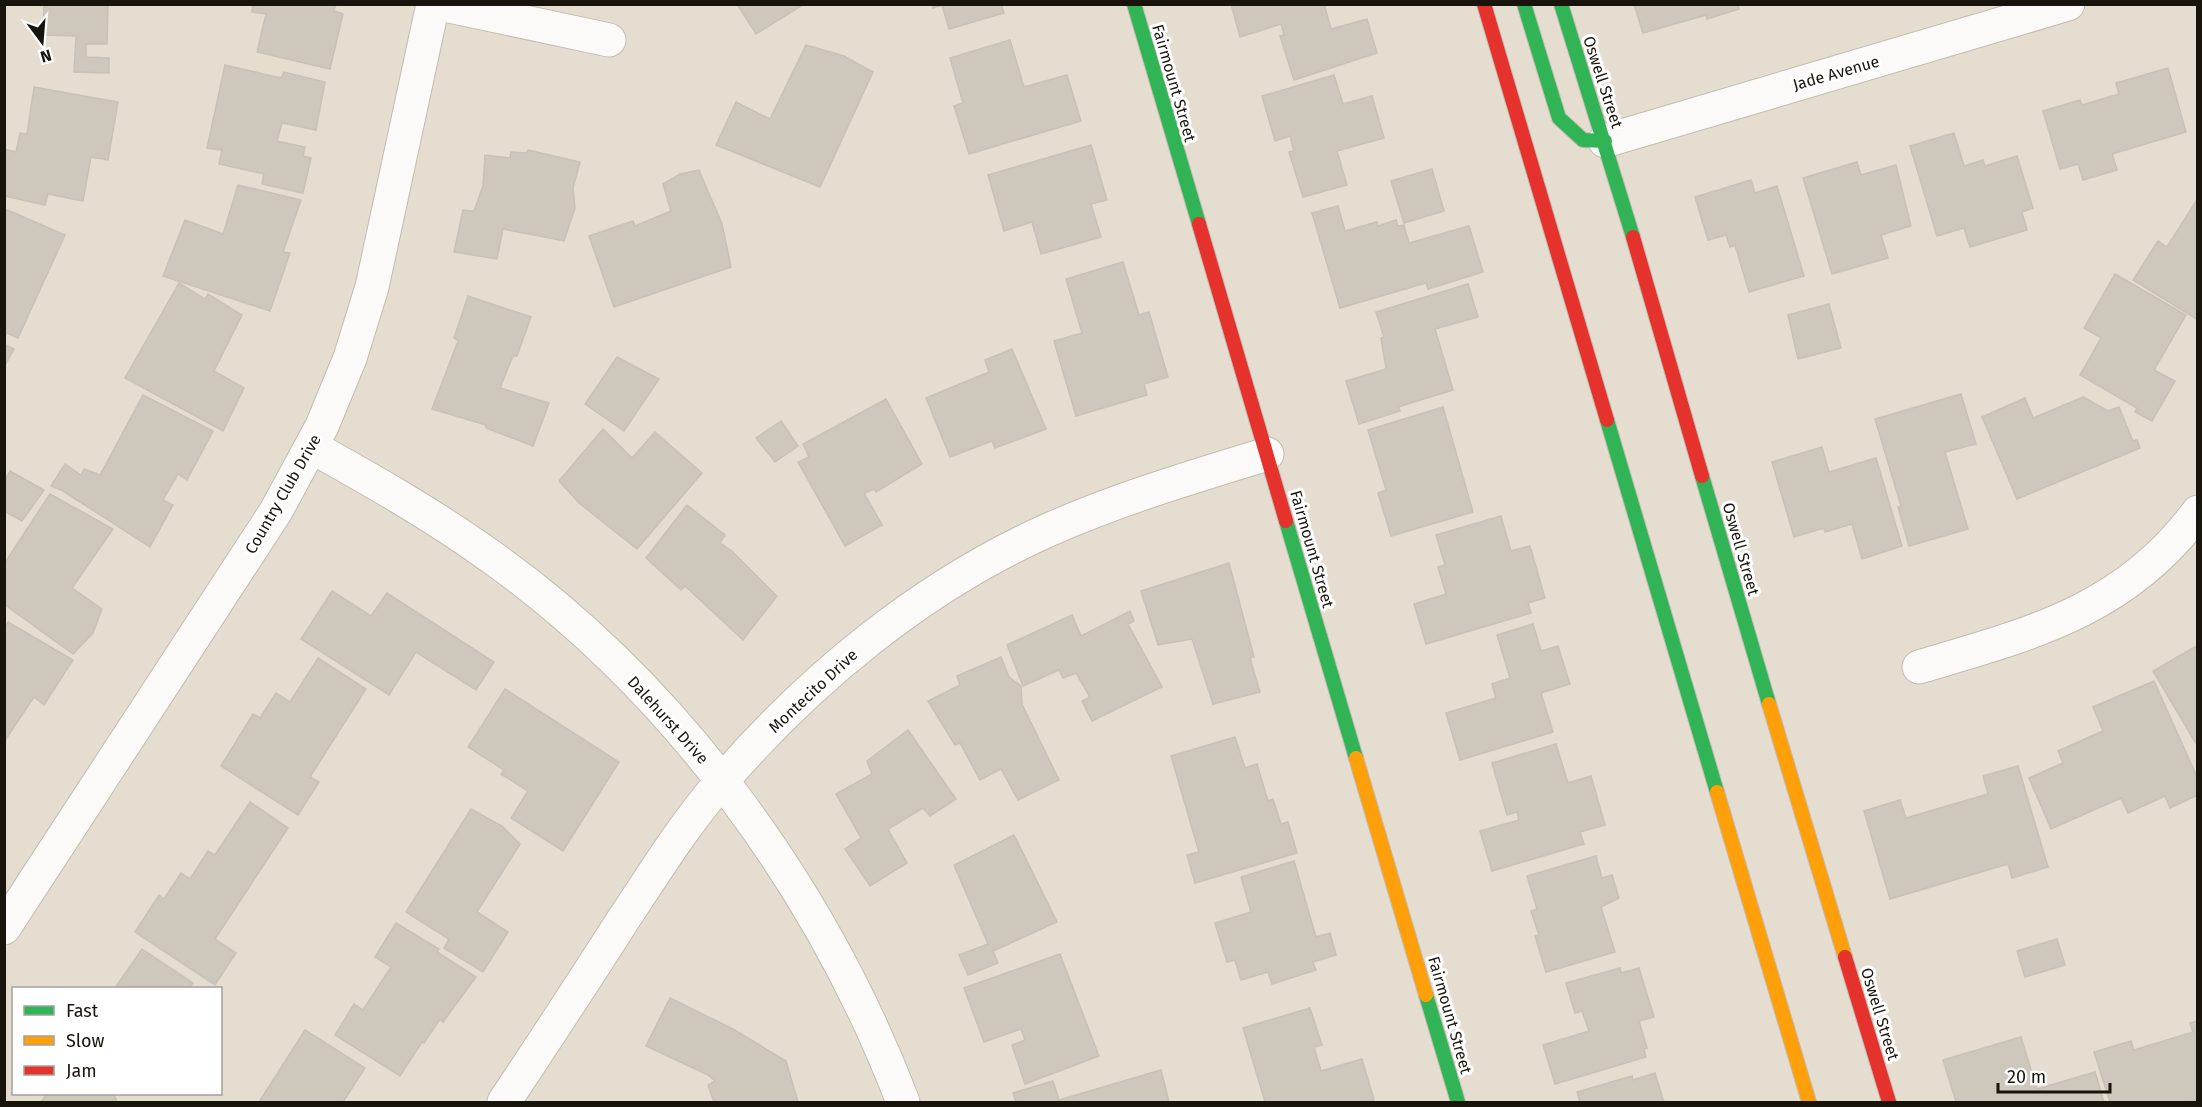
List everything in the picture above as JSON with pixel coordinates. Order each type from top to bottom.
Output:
[{"type":"main road","name":"Fairmount Street","points":[[1134,4],[1458,1102]]},
{"type":"main road","points":[[1484,4],[1809,1102]]},
{"type":"main road","points":[[1524,4],[1559,118],[1583,140],[1605,141]]},
{"type":"main road","name":"Oswell Street","points":[[1561,4],[1605,141],[1767,698],[1889,1102]]},
{"type":"street","name":"Country Club Drive","points":[[4,928],[276,511],[312,447],[350,358],[372,288],[433,4]]},
{"type":"street","points":[[440,4],[609,40]]},
{"type":"street","name":"Jade Avenue","points":[[1605,141],[2068,4]]},
{"type":"street","name":"Dalehurst Drive","points":[[312,447],[404,498],[491,556],[573,623],[649,696],[722,781],[784,866],[838,957],[884,1052],[903,1102]]},
{"type":"street","name":"Montecito Drive","points":[[504,1102],[671,847],[722,781],[804,695],[872,637],[955,580],[1044,532],[1137,494],[1267,454]]},
{"type":"street","points":[[1919,667],[2057,624],[2105,598],[2144,570],[2182,533],[2198,512]]},
{"type":"building","points":[[44,4],[108,4],[107,44],[86,44],[86,57],[109,58],[109,73],[74,72],[76,36],[43,35]]},
{"type":"building","points":[[253,4],[336,4],[334,11],[343,14],[330,69],[257,52],[266,14],[252,12]]},
{"type":"building","points":[[737,4],[804,4],[756,34]]},
{"type":"building","points":[[932,4],[1001,4],[1004,13],[949,29],[942,5],[933,8]]},
{"type":"building","points":[[1231,4],[1324,4],[1331,29],[1367,19],[1377,53],[1294,80],[1280,36],[1284,35],[1281,24],[1240,37]]},
{"type":"building","points":[[1634,4],[1738,4],[1739,9],[1707,19],[1706,15],[1643,33]]},
{"type":"building","points":[[1010,40],[1024,87],[1067,75],[1081,121],[969,154],[954,106],[963,103],[950,58]]},
{"type":"building","points":[[806,45],[844,56],[873,72],[820,187],[716,145],[736,102],[770,119]]},
{"type":"building","points":[[225,65],[281,78],[284,72],[325,82],[316,130],[282,123],[277,141],[305,147],[303,156],[311,158],[303,193],[262,184],[264,174],[219,164],[222,150],[207,148]]},
{"type":"building","points":[[2168,68],[2186,132],[2112,154],[2117,170],[2083,180],[2078,164],[2060,169],[2043,111],[2080,100],[2082,105],[2119,94],[2116,83]]},
{"type":"building","points":[[1334,75],[1343,104],[1372,96],[1384,138],[1337,151],[1347,185],[1303,197],[1289,152],[1294,151],[1290,136],[1275,141],[1262,96]]},
{"type":"building","points":[[34,87],[118,102],[108,160],[91,157],[83,201],[48,194],[45,205],[4,196],[4,149],[16,152],[20,133],[27,134]]},
{"type":"building","points":[[1954,133],[1964,166],[1983,160],[1985,166],[2017,156],[2033,208],[2022,212],[2027,230],[1970,247],[1964,228],[1937,236],[1910,146]]},
{"type":"building","points":[[1091,145],[1107,200],[1091,204],[1101,237],[1041,254],[1032,222],[1004,231],[988,175]]},
{"type":"building","points":[[528,150],[580,162],[573,188],[575,208],[564,241],[503,229],[497,259],[454,252],[463,210],[474,211],[483,186],[485,155],[510,158],[511,152],[526,153]]},
{"type":"building","points":[[1857,162],[1861,175],[1896,165],[1911,226],[1881,235],[1888,258],[1832,274],[1803,178]]},
{"type":"building","points":[[1432,169],[1444,211],[1404,223],[1391,181]]},
{"type":"building","points":[[699,170],[722,224],[731,267],[614,307],[589,236],[633,221],[635,226],[671,211],[663,184],[680,174]]},
{"type":"building","points":[[1751,180],[1755,193],[1777,186],[1804,276],[1749,292],[1735,245],[1730,247],[1726,235],[1708,240],[1695,197]]},
{"type":"building","points":[[238,185],[301,200],[283,252],[290,253],[270,311],[163,276],[185,220],[223,234]]},
{"type":"building","points":[[2198,198],[2198,320],[2133,280],[2158,241],[2167,247]]},
{"type":"building","points":[[1338,206],[1345,231],[1377,222],[1378,226],[1396,220],[1398,226],[1404,225],[1409,243],[1469,226],[1483,272],[1428,289],[1426,283],[1340,308],[1312,213]]},
{"type":"building","points":[[5,209],[65,235],[18,338],[4,332]]},
{"type":"building","points":[[1123,262],[1139,315],[1149,312],[1168,377],[1144,384],[1147,395],[1076,416],[1054,341],[1082,333],[1066,279]]},
{"type":"building","points":[[2115,274],[2186,315],[2154,370],[2175,381],[2152,421],[2135,412],[2137,408],[2080,375],[2101,338],[2084,328]]},
{"type":"building","points":[[179,283],[205,299],[208,294],[242,315],[214,371],[244,388],[223,431],[125,378]]},
{"type":"building","points":[[1468,284],[1478,317],[1435,329],[1453,390],[1398,407],[1400,411],[1359,424],[1346,381],[1386,369],[1381,338],[1384,337],[1376,312]]},
{"type":"building","points":[[468,296],[531,317],[517,356],[513,356],[500,388],[549,403],[533,446],[486,428],[486,425],[432,409],[458,341],[454,338]]},
{"type":"building","points":[[1829,304],[1841,348],[1798,359],[1788,315]]},
{"type":"building","points":[[4,344],[14,349],[4,367]]},
{"type":"building","points":[[1012,349],[1046,429],[995,448],[992,441],[950,457],[926,398],[989,372],[985,360]]},
{"type":"building","points":[[617,357],[659,379],[624,431],[585,404]]},
{"type":"building","points":[[1961,394],[1976,444],[1945,452],[1968,529],[1909,546],[1898,507],[1901,506],[1875,419]]},
{"type":"building","points":[[143,395],[213,431],[187,480],[178,474],[163,500],[173,505],[150,547],[63,491],[51,486],[65,464],[81,475],[84,469],[100,475]]},
{"type":"building","points":[[2083,397],[2108,411],[2119,407],[2133,441],[2137,440],[2140,448],[2017,499],[1982,417],[2025,398],[2033,418]]},
{"type":"building","points":[[886,399],[922,464],[876,492],[874,489],[864,493],[882,525],[845,546],[798,462],[809,457],[803,444]]},
{"type":"building","points":[[1443,407],[1473,512],[1391,536],[1378,493],[1386,490],[1368,430]]},
{"type":"building","points":[[781,421],[798,446],[775,462],[756,438]]},
{"type":"building","points":[[603,429],[632,458],[655,432],[702,473],[637,549],[579,503],[559,481]]},
{"type":"building","points":[[1822,447],[1829,472],[1876,458],[1902,546],[1862,559],[1852,524],[1825,532],[1824,528],[1794,537],[1772,462]]},
{"type":"building","points":[[10,471],[44,490],[22,521],[4,511],[4,482]]},
{"type":"building","points":[[50,494],[113,529],[72,588],[102,609],[93,633],[73,654],[4,604],[4,564]]},
{"type":"building","points":[[687,505],[725,535],[720,543],[732,551],[777,596],[743,640],[685,586],[681,590],[646,558]]},
{"type":"building","points":[[1501,516],[1511,551],[1530,546],[1545,598],[1528,603],[1531,613],[1426,644],[1414,604],[1446,594],[1438,567],[1445,565],[1436,535]]},
{"type":"building","points":[[1229,563],[1254,657],[1250,658],[1260,692],[1213,704],[1192,639],[1158,645],[1141,591]]},
{"type":"building","points":[[332,591],[371,616],[387,593],[494,662],[476,690],[416,652],[389,695],[301,639]]},
{"type":"building","points":[[1130,611],[1134,621],[1128,624],[1162,687],[1092,721],[1082,701],[1090,697],[1076,673],[1063,678],[1059,670],[1023,686],[1007,645],[1072,615],[1081,636]]},
{"type":"building","points":[[8,622],[73,660],[44,705],[34,697],[4,742],[4,628]]},
{"type":"building","points":[[1533,624],[1541,651],[1558,646],[1570,684],[1541,693],[1553,732],[1460,760],[1446,713],[1496,698],[1492,684],[1510,678],[1497,635]]},
{"type":"building","points":[[2198,645],[2198,747],[2153,671]]},
{"type":"building","points":[[1001,657],[1009,677],[1021,686],[1022,704],[1059,780],[1018,800],[1001,769],[980,780],[960,743],[955,745],[928,701],[960,685],[957,676]]},
{"type":"building","points":[[318,658],[366,689],[310,777],[319,782],[298,815],[221,766],[253,714],[260,718],[276,693],[290,702]]},
{"type":"building","points":[[2154,681],[2198,779],[2198,795],[2170,808],[2165,796],[2128,813],[2121,798],[2051,829],[2029,778],[2063,763],[2058,751],[2103,731],[2093,707]]},
{"type":"building","points":[[505,689],[619,762],[563,851],[511,818],[528,791],[501,774],[504,770],[468,747]]},
{"type":"building","points":[[908,730],[956,799],[930,816],[923,808],[888,829],[907,863],[870,886],[845,849],[861,838],[836,794],[872,774],[867,761]]},
{"type":"building","points":[[1235,737],[1245,768],[1257,764],[1268,801],[1273,799],[1281,824],[1288,822],[1297,853],[1195,883],[1187,855],[1199,852],[1171,756]]},
{"type":"building","points":[[1556,744],[1568,783],[1591,776],[1605,825],[1580,832],[1584,844],[1492,871],[1480,831],[1519,820],[1517,812],[1507,815],[1492,763]]},
{"type":"building","points":[[2018,766],[2048,867],[2012,878],[2008,864],[1890,899],[1864,811],[1900,800],[1906,818],[1988,794],[1983,776]]},
{"type":"building","points":[[250,802],[288,828],[215,939],[236,953],[215,985],[135,932],[159,895],[164,899],[181,873],[190,879],[208,851],[215,855]]},
{"type":"building","points":[[471,809],[502,826],[520,844],[477,912],[508,932],[483,972],[444,948],[449,939],[406,912]]},
{"type":"building","points":[[1014,835],[1057,922],[993,951],[998,963],[968,975],[959,955],[988,944],[954,865]]},
{"type":"building","points":[[1596,856],[1602,878],[1612,875],[1619,898],[1601,907],[1615,952],[1546,972],[1535,936],[1539,935],[1531,911],[1537,909],[1527,876]]},
{"type":"building","points":[[1294,861],[1316,937],[1330,933],[1336,955],[1313,962],[1316,970],[1272,984],[1268,972],[1241,980],[1235,960],[1227,962],[1215,923],[1251,912],[1241,877]]},
{"type":"building","points":[[396,923],[439,949],[437,952],[476,977],[443,1022],[440,1019],[424,1043],[422,1042],[400,1076],[335,1035],[354,1004],[363,1010],[391,967],[375,957]]},
{"type":"building","points":[[2057,939],[2065,965],[2025,977],[2017,951]]},
{"type":"building","points":[[142,949],[193,983],[190,987],[116,987]]},
{"type":"building","points":[[1060,954],[1099,1056],[1025,1084],[1012,1045],[1025,1040],[1021,1029],[984,1042],[964,988]]},
{"type":"building","points":[[1620,968],[1621,973],[1639,968],[1654,1017],[1639,1021],[1647,1048],[1644,1049],[1646,1057],[1555,1084],[1543,1045],[1589,1031],[1582,1011],[1575,1013],[1566,983]]},
{"type":"building","points":[[670,998],[733,1029],[786,1061],[798,1102],[714,1102],[708,1085],[715,1081],[708,1075],[646,1046]]},
{"type":"building","points":[[1310,1008],[1322,1045],[1314,1047],[1321,1071],[1362,1059],[1374,1100],[1364,1102],[1265,1102],[1243,1028]]},
{"type":"building","points":[[2198,1021],[2198,1100],[2190,1102],[2110,1102],[2094,1052],[2131,1041],[2134,1050],[2193,1032],[2190,1023]]},
{"type":"building","points":[[305,1030],[365,1068],[343,1102],[259,1102]]},
{"type":"building","points":[[2021,1037],[2037,1089],[2095,1072],[2104,1102],[1956,1102],[1943,1060]]},
{"type":"building","points":[[1161,1070],[1169,1102],[1016,1102],[1013,1093],[1053,1081],[1059,1100]]},
{"type":"building","points":[[1655,1073],[1664,1102],[1580,1102],[1577,1092],[1632,1076],[1633,1080]]},
{"type":"building","points":[[46,1095],[114,1095],[117,1102],[41,1102]]},
{"type":"traffic: fast","points":[[1134,4],[1199,224]]},
{"type":"traffic: fast","points":[[1524,4],[1559,118],[1583,140],[1605,141]]},
{"type":"traffic: fast","points":[[1561,4],[1633,237]]},
{"type":"traffic: fast","points":[[1607,420],[1717,792]]},
{"type":"traffic: fast","points":[[1702,476],[1769,704]]},
{"type":"traffic: fast","points":[[1286,521],[1356,758]]},
{"type":"traffic: fast","points":[[1426,995],[1458,1102]]},
{"type":"traffic: slow","points":[[1769,704],[1845,957]]},
{"type":"traffic: slow","points":[[1356,758],[1426,995]]},
{"type":"traffic: slow","points":[[1717,792],[1809,1102]]},
{"type":"traffic: jam","points":[[1484,4],[1607,420]]},
{"type":"traffic: jam","points":[[1199,224],[1286,521]]},
{"type":"traffic: jam","points":[[1633,237],[1702,476]]},
{"type":"traffic: jam","points":[[1845,957],[1889,1102]]}]
